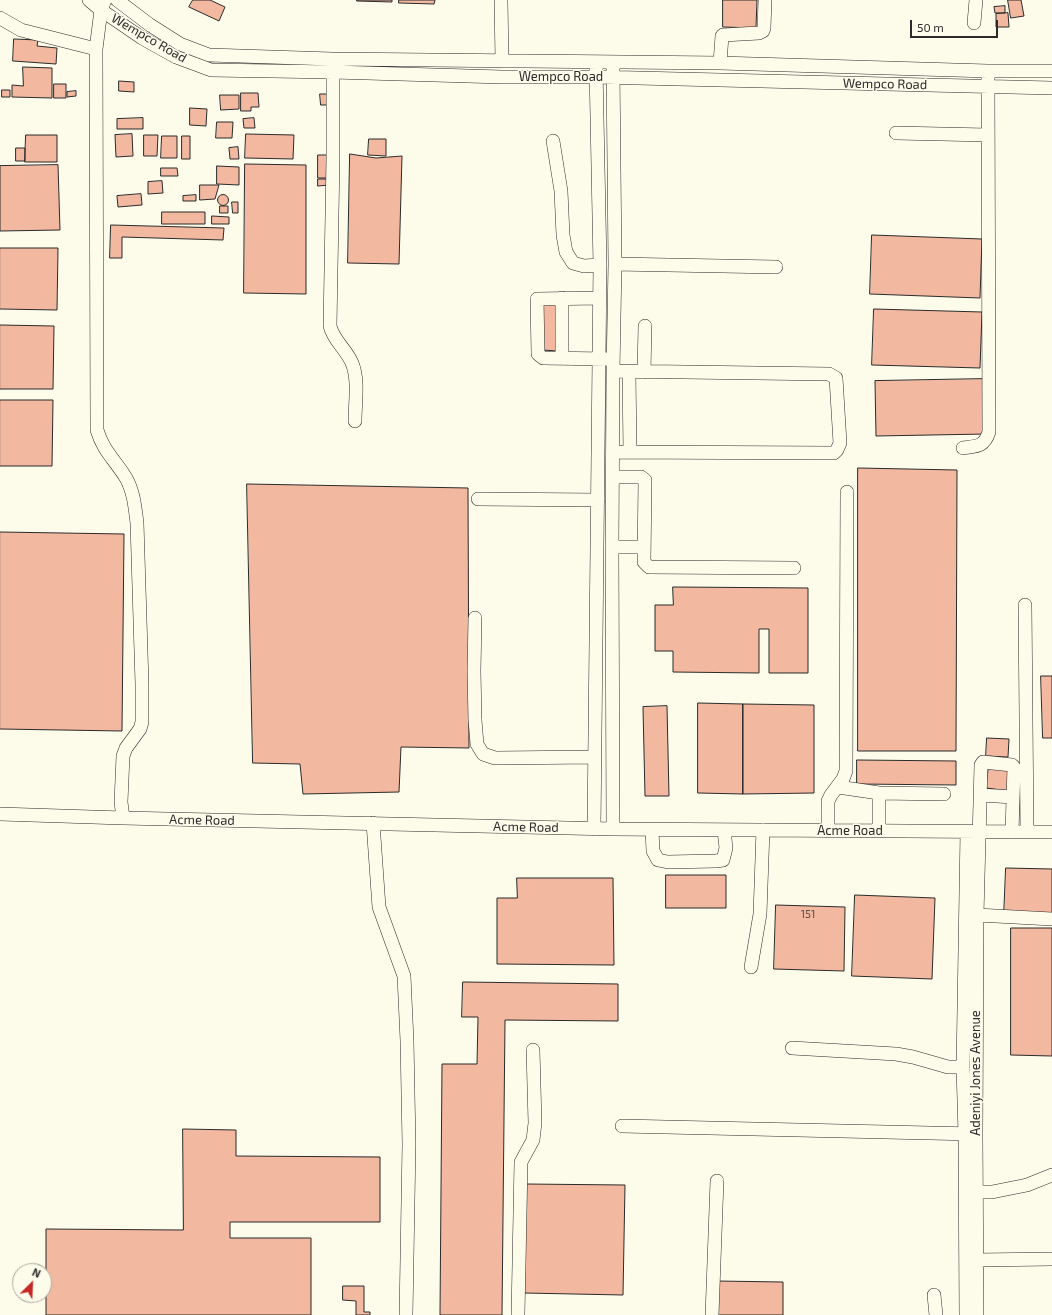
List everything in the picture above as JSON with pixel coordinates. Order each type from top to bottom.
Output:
[{"type":"street","name":"Wempco Road","points":[[89,0],[103,5],[142,38],[176,57],[211,70],[502,60],[720,63],[988,71],[1052,71]]},
{"type":"street","name":"Wempco Road","points":[[117,0],[150,25],[180,44],[209,55],[333,66],[502,77],[613,77],[1052,88]]},
{"type":"street","points":[[501,0],[502,60]]},
{"type":"street","points":[[720,63],[723,35],[763,31],[765,0]]},
{"type":"street","points":[[974,23],[976,0]]},
{"type":"street","points":[[103,5],[96,49],[97,430],[100,441],[126,477],[134,502],[137,523],[142,684],[142,722],[137,736],[126,748],[123,756],[123,818]]},
{"type":"street","points":[[0,18],[21,30],[96,49]]},
{"type":"street","points":[[594,829],[600,265],[596,62]]},
{"type":"street","points":[[613,62],[615,264],[612,547],[613,829]]},
{"type":"street","points":[[333,66],[330,326],[331,332],[352,362],[356,378],[355,421]]},
{"type":"street","points":[[963,448],[979,446],[987,438],[988,432],[988,71]]},
{"type":"street","points":[[896,133],[987,135]]},
{"type":"street","points":[[553,141],[561,191],[563,235],[566,252],[573,262],[584,266],[600,265]]},
{"type":"street","points":[[615,264],[776,267]]},
{"type":"street","points":[[599,298],[539,298],[537,300],[538,354],[543,358],[599,359],[629,372],[829,374],[836,378],[840,443],[834,454],[613,452]]},
{"type":"street","points":[[562,298],[562,358]]},
{"type":"street","points":[[644,372],[645,326]]},
{"type":"street","points":[[629,372],[630,452]]},
{"type":"street","points":[[613,477],[641,478],[644,480],[644,562],[649,567],[794,568]]},
{"type":"street","points":[[828,831],[828,801],[843,779],[846,771],[847,492]]},
{"type":"street","points":[[478,500],[598,500]]},
{"type":"street","points":[[612,547],[644,547]]},
{"type":"street","points":[[1025,605],[1027,832]]},
{"type":"street","points":[[475,618],[475,720],[477,744],[483,754],[494,758],[595,757]]},
{"type":"street","points":[[595,676],[612,676]]},
{"type":"street","points":[[973,832],[980,794],[981,765],[983,762],[1014,767],[1012,832]]},
{"type":"street","points":[[838,787],[879,793],[944,794]]},
{"type":"street","points":[[879,793],[879,831]]},
{"type":"street","points":[[980,794],[1013,796]]},
{"type":"street","name":"Acme Road","points":[[0,814],[652,830],[1052,832]]},
{"type":"street","points":[[373,823],[379,907],[404,976],[409,1144],[406,1315]]},
{"type":"street","points":[[652,830],[653,851],[658,860],[668,862],[723,860],[726,848],[724,830]]},
{"type":"street","points":[[751,967],[760,914],[763,830]]},
{"type":"street","name":"Adeniyi Jones Avenue","points":[[966,1315],[971,1192],[970,1134],[977,915],[973,832]]},
{"type":"street","name":"Adeniyi Jones Avenue","points":[[970,1134],[963,1067],[973,832]]},
{"type":"street","points":[[977,915],[1052,919]]},
{"type":"street","points":[[792,1048],[896,1054],[913,1057],[948,1067],[963,1067]]},
{"type":"street","points":[[518,1315],[521,1162],[533,1140],[535,1123],[532,1050]]},
{"type":"street","points":[[622,1126],[970,1134]]},
{"type":"street","points":[[971,1192],[992,1192],[1027,1185],[1052,1175]]},
{"type":"street","points":[[712,1315],[717,1181]]},
{"type":"street","name":"Adeniyi Jones Avenue","points":[[971,1192],[977,1260],[977,1315]]},
{"type":"street","points":[[977,1260],[1052,1259]]},
{"type":"street","points":[[934,1295],[936,1315]]},
{"type":"building","points":[[193,0],[210,0],[225,7],[219,21],[189,7]]},
{"type":"building","points":[[392,0],[392,2],[357,1]]},
{"type":"building","points":[[399,0],[435,0],[434,4],[399,3]]},
{"type":"building","points":[[723,0],[757,0],[756,28],[723,27]]},
{"type":"building","points":[[1008,0],[1021,0],[1024,16],[1011,18]]},
{"type":"building","points":[[1005,6],[1005,13],[995,13],[994,7]]},
{"type":"building","points":[[1008,13],[1009,27],[996,27],[996,14]]},
{"type":"building","points":[[14,39],[38,40],[37,46],[57,48],[56,64],[13,61]]},
{"type":"building","points":[[23,67],[52,68],[52,98],[12,97],[12,85],[23,86]]},
{"type":"building","points":[[119,81],[134,82],[134,92],[119,91]]},
{"type":"building","points":[[54,84],[66,84],[66,98],[54,98]]},
{"type":"building","points":[[2,90],[10,90],[10,97],[2,97]]},
{"type":"building","points":[[76,91],[76,96],[67,97],[67,92]]},
{"type":"building","points":[[241,93],[258,93],[259,107],[251,107],[251,111],[241,111]]},
{"type":"building","points":[[320,94],[327,94],[327,105],[321,105]]},
{"type":"building","points":[[220,95],[239,95],[239,109],[221,110]]},
{"type":"building","points":[[190,108],[207,109],[206,126],[190,125]]},
{"type":"building","points":[[143,118],[143,129],[117,129],[117,119]]},
{"type":"building","points":[[254,118],[255,128],[244,128],[243,119]]},
{"type":"building","points":[[217,122],[233,122],[232,138],[216,138]]},
{"type":"building","points":[[132,134],[133,156],[116,157],[115,135]]},
{"type":"building","points":[[246,134],[294,135],[293,159],[245,158]]},
{"type":"building","points":[[26,135],[57,135],[57,162],[25,162]]},
{"type":"building","points":[[144,135],[158,135],[157,156],[144,156]]},
{"type":"building","points":[[162,136],[177,136],[177,158],[161,158]]},
{"type":"building","points":[[182,136],[190,136],[190,159],[182,159]]},
{"type":"building","points":[[369,139],[386,139],[386,156],[368,155]]},
{"type":"building","points":[[238,147],[239,159],[230,159],[229,148]]},
{"type":"building","points":[[16,148],[25,148],[25,161],[16,161]]},
{"type":"building","points":[[350,154],[376,158],[402,156],[399,264],[348,263]]},
{"type":"building","points":[[318,155],[329,155],[329,178],[318,178]]},
{"type":"building","points":[[245,164],[306,165],[306,294],[244,293]]},
{"type":"building","points":[[58,165],[60,230],[0,231],[0,166]]},
{"type":"building","points":[[217,166],[239,167],[239,185],[217,184]]},
{"type":"building","points":[[161,168],[177,168],[178,176],[161,176]]},
{"type":"building","points":[[318,179],[330,179],[330,185],[318,186]]},
{"type":"building","points":[[162,181],[163,193],[148,194],[148,182]]},
{"type":"building","points":[[200,185],[219,185],[215,199],[200,200]]},
{"type":"building","points":[[141,194],[142,205],[118,207],[117,196]]},
{"type":"building","points":[[223,194],[227,196],[229,200],[227,204],[223,206],[219,204],[217,200],[219,196]]},
{"type":"building","points":[[196,195],[196,201],[183,201],[183,196]]},
{"type":"building","points":[[232,202],[238,202],[238,213],[233,213]]},
{"type":"building","points":[[220,206],[228,206],[228,213],[220,213]]},
{"type":"building","points":[[162,212],[205,212],[205,224],[162,224]]},
{"type":"building","points":[[212,216],[229,217],[229,224],[212,224]]},
{"type":"building","points":[[111,225],[224,228],[223,240],[122,237],[122,258],[110,258]]},
{"type":"building","points":[[872,235],[982,239],[980,298],[870,294]]},
{"type":"building","points":[[0,248],[58,248],[57,310],[0,309]]},
{"type":"building","points":[[542,302],[558,302],[558,351],[542,350]]},
{"type":"building","points":[[874,309],[982,312],[980,368],[872,365]]},
{"type":"building","points":[[0,325],[54,326],[53,389],[0,389]]},
{"type":"building","points":[[984,379],[986,434],[876,436],[875,381]]},
{"type":"building","points":[[0,400],[53,400],[52,466],[0,466]]},
{"type":"building","points":[[858,468],[957,470],[956,751],[858,751]]},
{"type":"building","points":[[247,484],[468,488],[469,748],[401,747],[399,792],[303,794],[300,764],[253,763]]},
{"type":"building","points":[[0,532],[124,534],[122,731],[0,729]]},
{"type":"building","points":[[673,587],[808,588],[808,673],[769,673],[769,629],[759,629],[759,673],[673,672],[673,651],[655,651],[655,605],[673,605]]},
{"type":"building","points":[[1041,676],[1052,676],[1052,738],[1043,738]]},
{"type":"building","points":[[698,703],[743,704],[743,794],[698,793]]},
{"type":"building","points":[[743,704],[814,705],[814,793],[743,794]]},
{"type":"building","points":[[667,706],[669,796],[645,796],[643,707]]},
{"type":"building","points":[[987,738],[1009,739],[1008,757],[986,756]]},
{"type":"building","points":[[857,760],[956,761],[956,785],[857,784]]},
{"type":"building","points":[[989,766],[1012,769],[1009,791],[986,788]]},
{"type":"building","points":[[1006,868],[1052,869],[1052,917],[1004,916]]},
{"type":"building","points":[[666,875],[726,875],[726,908],[666,908]]},
{"type":"building","points":[[517,878],[613,878],[614,965],[497,964],[497,898],[517,898]]},
{"type":"building","points":[[855,895],[935,898],[932,979],[852,976]]},
{"type":"building","points":[[776,905],[845,907],[844,971],[774,969]]},
{"type":"building","points":[[1011,928],[1052,928],[1052,1056],[1011,1055]]},
{"type":"building","points":[[463,982],[618,984],[618,1021],[505,1020],[502,1315],[440,1315],[442,1064],[477,1064],[478,1017],[462,1017]]},
{"type":"building","points":[[183,1129],[236,1130],[236,1156],[380,1157],[380,1222],[230,1222],[230,1238],[311,1238],[311,1315],[46,1315],[46,1303],[52,1303],[52,1263],[46,1263],[46,1229],[183,1230]]},
{"type":"building","points":[[525,1184],[625,1185],[623,1295],[524,1293]]},
{"type":"building","points":[[716,1281],[783,1282],[783,1315],[716,1315]]},
{"type":"building","points":[[343,1286],[364,1286],[364,1312],[370,1312],[370,1315],[356,1315],[356,1301],[343,1300]]}]
